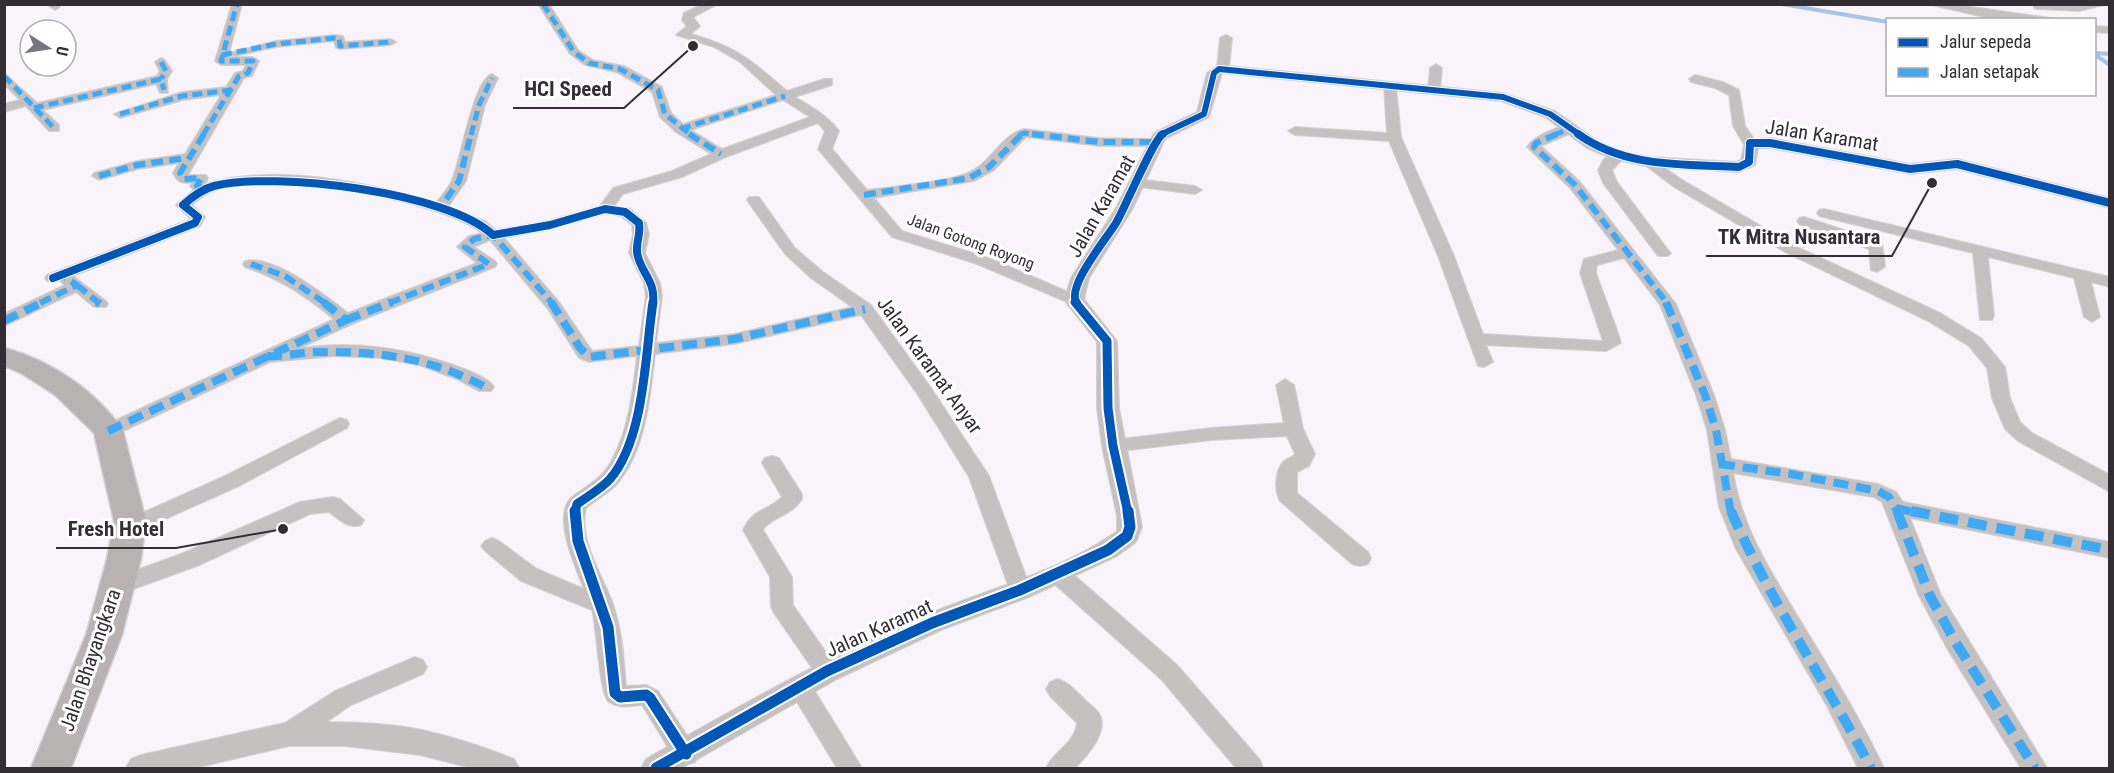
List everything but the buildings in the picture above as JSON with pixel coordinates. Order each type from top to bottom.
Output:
[{"type":"highway","name":"Jalan Bhayangkara","points":[[4,356],[31,367],[65,389],[95,415],[108,431],[130,521],[104,635],[51,768]]},
{"type":"street","points":[[206,189],[197,186],[201,178],[182,178],[180,173],[187,158],[239,76],[248,73],[253,61],[224,61],[222,55],[237,4]]},
{"type":"street","points":[[543,4],[574,51],[589,63],[620,69],[658,90],[665,114],[681,129],[720,154]]},
{"type":"street","points":[[713,4],[688,15],[687,20],[694,26],[683,34],[683,37],[722,47],[744,60],[785,96],[820,118]]},
{"type":"street","points":[[2008,4],[2079,8],[2109,6]]},
{"type":"street","points":[[1930,6],[1979,18]]},
{"type":"street","points":[[1930,6],[2034,18]]},
{"type":"street","points":[[222,55],[276,44],[334,38],[339,38],[340,46],[390,42]]},
{"type":"street","points":[[1223,68],[1226,38]]},
{"type":"street","points":[[4,108],[162,84],[166,71],[161,62]]},
{"type":"street","name":"Jalan Karamat","points":[[656,768],[686,754],[826,671],[932,623],[1058,574],[1108,550],[1127,536],[1130,527],[1129,516],[1113,446],[1108,408],[1107,341],[1074,300],[1078,282],[1120,218],[1155,142],[1159,136],[1204,114],[1214,73],[1223,68],[1390,87],[1434,89],[1515,100],[1550,114],[1593,145],[1618,156],[1650,162],[1739,167],[1749,162],[1750,143],[1779,144],[1916,169],[1943,163],[1957,164],[2109,203]]},
{"type":"street","points":[[1434,89],[1436,68]]},
{"type":"street","points":[[4,76],[54,128]]},
{"type":"street","points":[[440,208],[459,182],[479,105],[492,78]]},
{"type":"street","points":[[1695,79],[1719,85],[1735,93],[1739,126],[1750,143]]},
{"type":"street","points":[[681,129],[828,82]]},
{"type":"street","points":[[1390,87],[1394,137],[1446,256],[1484,363]]},
{"type":"street","points":[[120,114],[182,96],[232,90]]},
{"type":"street","points":[[605,209],[618,191],[677,174],[720,154],[820,118]]},
{"type":"street","name":"Jalan Gotong Royong","points":[[820,118],[832,131],[825,149],[897,234],[983,261],[1074,300]]},
{"type":"street","points":[[1571,128],[1536,143],[1534,147],[1575,185],[1668,304],[1684,338],[1716,430],[1729,507],[1747,549],[1835,699],[1871,768]]},
{"type":"street","points":[[1295,131],[1394,137]]},
{"type":"street","points":[[864,195],[969,178],[989,167],[1024,133],[1099,142],[1155,142]]},
{"type":"street","points":[[1618,156],[1609,162],[1605,170],[1610,183],[1663,253]]},
{"type":"street","points":[[99,176],[137,165],[187,158]]},
{"type":"street","points":[[1650,162],[1679,184],[1790,249],[1934,317],[1975,342],[1996,367],[2001,398],[2012,425],[2025,437],[2099,477],[2109,485]]},
{"type":"street","points":[[100,304],[77,285],[57,277],[195,223],[198,217],[183,205],[206,189],[240,183],[312,183],[401,198],[477,221],[493,235],[550,301],[583,354],[601,357],[734,339],[865,309]]},
{"type":"street","points":[[1137,183],[1195,190]]},
{"type":"street","name":"Jalan Karamat Anyar","points":[[754,200],[790,251],[833,288],[865,309],[926,392],[979,476],[994,512],[1020,590]]},
{"type":"street","points":[[108,431],[264,356],[346,320],[489,264],[465,247],[474,239],[550,225],[605,209],[625,212],[635,218],[641,228],[638,253],[652,283],[654,296],[646,350],[637,408],[624,458],[599,491],[581,501],[575,508],[576,529],[587,575],[602,606],[612,659],[615,693],[628,697],[646,694],[686,754]]},
{"type":"street","points":[[1824,213],[2109,282]]},
{"type":"street","points":[[1804,221],[1876,246]]},
{"type":"street","points":[[1876,224],[1877,267]]},
{"type":"street","points":[[1980,249],[1986,316]]},
{"type":"street","points":[[1475,339],[1606,346],[1612,343],[1588,273],[1590,262],[1602,257],[1630,253]]},
{"type":"street","points":[[251,264],[285,276],[307,289],[346,320]]},
{"type":"street","points":[[2081,275],[2092,317]]},
{"type":"street","points":[[4,321],[77,285]]},
{"type":"street","points":[[2086,292],[2109,289]]},
{"type":"street","points":[[264,356],[290,357],[316,352],[411,357],[432,361],[462,372],[485,387]]},
{"type":"street","points":[[1285,384],[1294,429],[1305,458],[1289,466],[1287,496],[1360,558]]},
{"type":"street","points":[[129,527],[232,481],[340,424]]},
{"type":"street","points":[[1113,446],[1294,429]]},
{"type":"street","points":[[772,463],[792,494],[792,499],[782,509],[758,520],[753,525],[753,530],[781,577],[782,607],[826,671]]},
{"type":"street","points":[[1720,464],[1791,474],[1878,491],[1889,496],[1896,508],[1935,606],[2035,768]]},
{"type":"street","points":[[117,586],[189,560],[307,507],[333,504],[354,520]]},
{"type":"street","points":[[1896,508],[2109,550]]},
{"type":"street","points":[[492,546],[529,575],[602,606]]},
{"type":"street","points":[[1058,574],[1169,672],[1251,768]]},
{"type":"street","points":[[289,734],[343,698],[416,667]]},
{"type":"street","points":[[800,687],[850,768]]},
{"type":"street","points":[[1058,690],[1089,719],[1089,729],[1080,746],[1059,768]]},
{"type":"street","points":[[141,768],[289,734],[345,734],[420,742],[464,753],[504,768]]},
{"type":"waterway","points":[[1782,4],[1886,22]]},
{"type":"waterway","points":[[2096,53],[2110,54]]},
{"type":"waterway","points":[[2096,55],[2110,65]]},
{"type":"marked path","points":[[206,189],[197,186],[201,178],[183,179],[180,173],[239,76],[248,73],[253,61],[221,61],[237,4]]},
{"type":"marked path","points":[[543,4],[574,52],[589,63],[620,69],[658,90],[665,114],[681,129],[721,154]]},
{"type":"marked path","points":[[222,55],[276,44],[334,38],[339,38],[340,46],[390,42]]},
{"type":"marked path","points":[[161,62],[166,71],[161,79]]},
{"type":"marked path","points":[[4,76],[54,128]]},
{"type":"marked path","points":[[433,206],[440,208],[459,181],[479,105],[492,78]]},
{"type":"marked path","points":[[34,108],[161,79],[164,90]]},
{"type":"marked path","points":[[120,114],[182,96],[232,90]]},
{"type":"marked path","points":[[681,129],[785,96]]},
{"type":"marked path","points":[[1571,128],[1536,143],[1534,147],[1575,185],[1668,304],[1705,395],[1716,430],[1729,507],[1747,549],[1835,699],[1871,768]]},
{"type":"marked path","points":[[864,195],[969,178],[989,167],[1018,136],[1024,133],[1099,142],[1155,142]]},
{"type":"marked path","points":[[99,176],[137,165],[187,158]]},
{"type":"marked path","points":[[346,320],[489,264],[465,247],[474,239],[493,235],[544,293],[571,330],[580,348],[589,357],[734,339],[865,309]]},
{"type":"marked path","points":[[108,431],[346,320],[307,289],[285,276],[251,264]]},
{"type":"marked path","points":[[4,321],[77,285],[61,275]]},
{"type":"marked path","points":[[77,285],[100,304]]},
{"type":"marked path","points":[[267,356],[311,352],[383,354],[445,367],[485,387]]},
{"type":"marked path","points":[[1720,464],[1791,474],[1878,491],[1889,497],[1896,508],[1930,596],[1956,643],[2035,768]]},
{"type":"marked path","points":[[1896,508],[2013,533],[2110,550]]},
{"type":"cycle path","points":[[656,768],[827,671],[932,623],[1020,590],[1108,550],[1127,536],[1130,527],[1129,516],[1113,446],[1108,408],[1107,341],[1074,300],[1075,288],[1129,200],[1159,136],[1204,114],[1214,73],[1219,69],[1503,97],[1550,114],[1593,145],[1619,156],[1650,162],[1739,167],[1749,162],[1750,143],[1770,143],[1910,169],[1957,164],[2110,203]]},
{"type":"cycle path","points":[[53,278],[195,223],[198,217],[183,205],[186,202],[210,187],[240,182],[270,180],[368,190],[428,205],[479,224],[493,235],[550,225],[605,209],[625,212],[639,223],[641,234],[637,253],[652,283],[654,296],[641,389],[637,414],[623,458],[605,484],[577,504],[574,515],[575,527],[582,555],[608,627],[615,693],[620,697],[646,695],[650,698],[686,754]]},
{"type":"place","name":"HCI Speed","points":[[693,46]]},
{"type":"place","name":"TK Mitra Nusantara","points":[[1932,183]]},
{"type":"place","name":"Fresh Hotel","points":[[283,529]]}]
